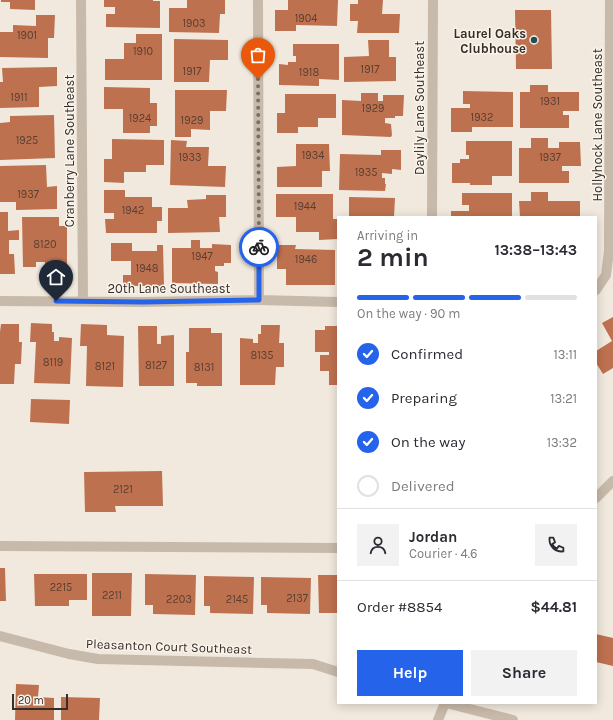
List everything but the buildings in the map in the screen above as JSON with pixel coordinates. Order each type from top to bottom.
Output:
[{"type":"street","name":"Cranberry Lane Southeast","points":[[82,0],[83,301]]},
{"type":"street","points":[[258,0],[259,300]]},
{"type":"street","name":"Daylily Lane Southeast","points":[[432,216],[433,0]]},
{"type":"street","name":"Hollyhock Lane Southeast","points":[[597,288],[606,274],[609,251],[612,24],[610,0]]},
{"type":"street","name":"20th Lane Southeast","points":[[0,301],[259,300],[337,302]]},
{"type":"street","points":[[597,497],[613,481]]},
{"type":"street","points":[[0,546],[337,548]]},
{"type":"street","name":"Pleasanton Court Southeast","points":[[0,636],[69,654],[98,659],[313,664],[337,672]]},
{"type":"street","points":[[438,720],[445,704]]},
{"type":"street","points":[[449,704],[513,720]]},
{"type":"way so far","points":[[258,79],[259,247]]},
{"type":"place","name":"Laurel Oaks Clubhouse","points":[[534,40]]},
{"type":"route","points":[[56,301],[143,302],[259,300],[259,247]]}]
